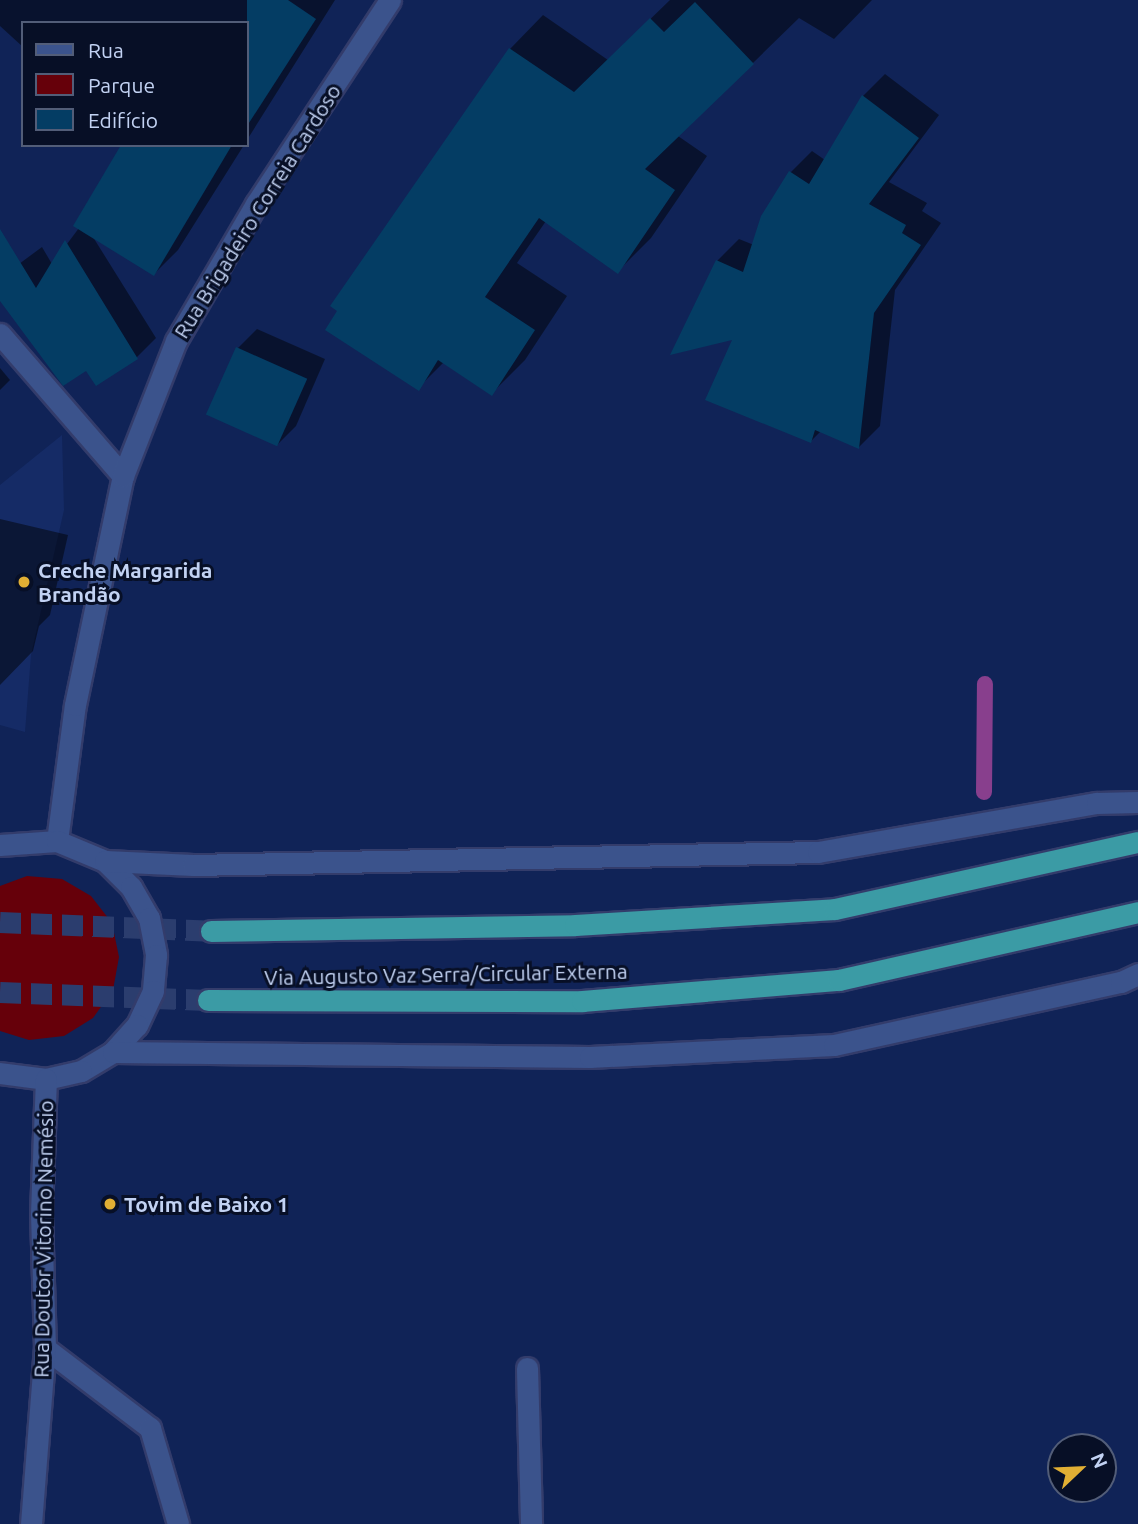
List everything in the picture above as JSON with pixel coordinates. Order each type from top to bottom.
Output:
[{"type":"highway","points":[[211,931],[575,925],[835,909],[1138,842]]},
{"type":"highway","name":"Via Augusto Vaz Serra/Circular Externa","points":[[208,1000],[582,1001],[839,980],[1138,912]]},
{"type":"street","name":"Rua Brigadeiro Correia Cardoso","points":[[57,841],[75,705],[123,476],[176,341],[256,204],[390,0]]},
{"type":"street","points":[[0,334],[123,476]]},
{"type":"street","points":[[1,845],[57,841],[105,861],[193,865],[818,852],[1097,803],[1138,802]]},
{"type":"street","points":[[0,1073],[46,1079],[81,1071],[113,1052],[137,1025],[153,991],[156,955],[149,918],[131,887],[105,861]]},
{"type":"street","points":[[113,1052],[590,1057],[834,1045],[1121,982],[1138,974]]},
{"type":"street","name":"Rua Doutor Vitorino Nemésio","points":[[30,1524],[45,1348],[41,1214],[46,1079]]},
{"type":"street","points":[[45,1348],[150,1428],[178,1524]]},
{"type":"street","points":[[527,1368],[531,1524]]},
{"type":"shaded area","name":"Creche Margarida Brandão","points":[[62,435],[64,510],[31,655],[25,732],[0,725],[0,485]]},
{"type":"green space","points":[[27,876],[62,879],[91,896],[112,923],[119,957],[113,990],[93,1018],[64,1036],[29,1040],[0,1031],[0,886]]},
{"type":"building","points":[[247,0],[288,0],[316,19],[248,124],[248,21]]},
{"type":"building","points":[[695,2],[754,64],[645,169],[675,190],[618,274],[539,218],[485,297],[535,330],[492,396],[438,360],[419,391],[325,330],[337,311],[330,306],[509,48],[574,92],[650,18],[664,32]]},
{"type":"building","points":[[862,95],[919,138],[869,204],[906,225],[902,233],[921,245],[874,313],[859,449],[815,430],[811,443],[705,400],[732,340],[670,355],[716,260],[743,272],[761,216],[789,171],[809,184]]},
{"type":"building","points":[[120,147],[231,147],[154,276],[73,226]]},
{"type":"building","points":[[0,229],[36,288],[65,240],[138,359],[96,386],[86,371],[63,386],[0,301]]},
{"type":"building","points":[[236,347],[307,379],[277,446],[206,415]]},
{"type":"waterway","points":[[984,792],[985,684]]},
{"type":"tunnel","points":[[0,922],[211,931]]},
{"type":"tunnel","points":[[0,992],[208,1000]]},
{"type":"place","name":"Creche Margarida Brandão","points":[[24,582]]},
{"type":"place","name":"Tovim de Baixo 1","points":[[110,1204]]}]
